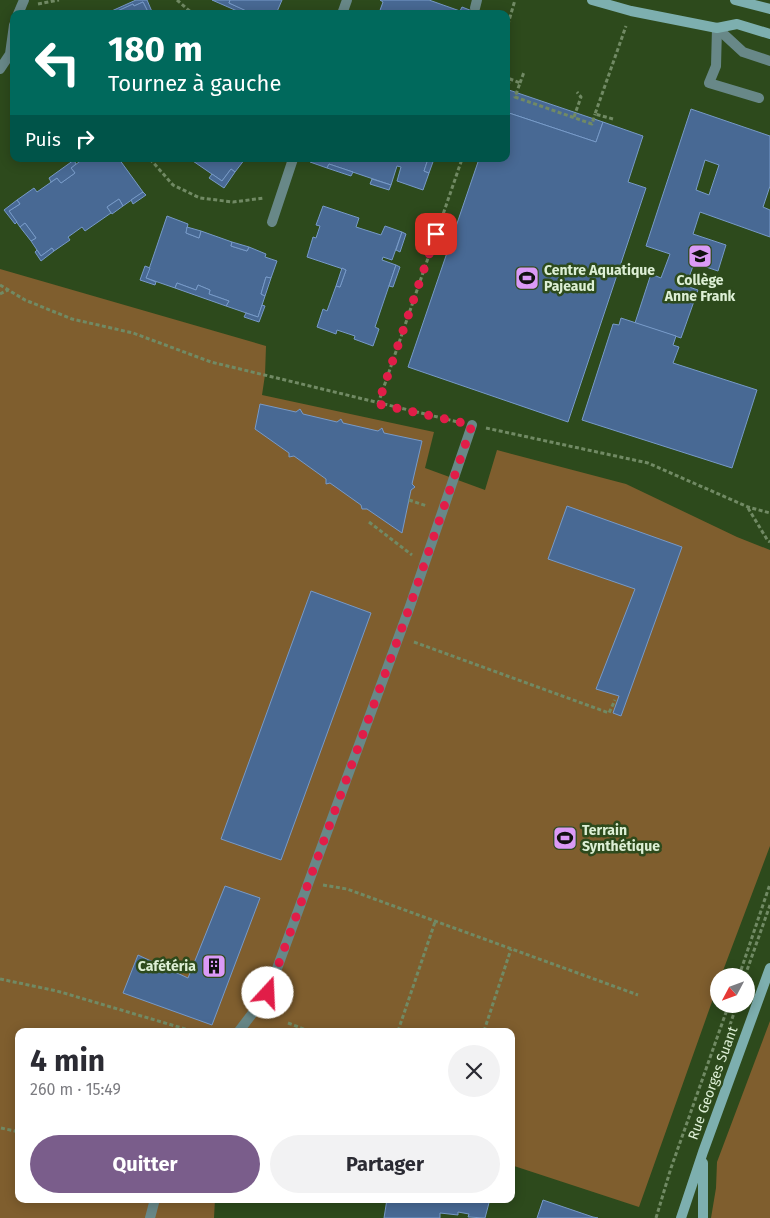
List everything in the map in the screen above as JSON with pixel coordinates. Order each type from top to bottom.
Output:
[{"type":"main road","points":[[592,0],[631,11],[717,28],[737,24],[770,34]]},
{"type":"main road","points":[[735,0],[770,9]]},
{"type":"main road","name":"Rue Georges Suant","points":[[681,1218],[770,968]]},
{"type":"main road","name":"Rue Georges Suant","points":[[703,1152],[703,1218]]},
{"type":"lane","points":[[717,28],[742,52],[770,61]]},
{"type":"lane","points":[[717,28],[716,66],[709,83],[759,98]]},
{"type":"lane","points":[[0,69],[10,54]]},
{"type":"lane","points":[[272,222],[292,162]]},
{"type":"lane","points":[[241,1028],[268,993],[399,636],[472,425]]},
{"type":"lane","points":[[150,1218],[154,1203]]},
{"type":"path","points":[[177,0],[188,10]]},
{"type":"path","points":[[510,17],[515,0]]},
{"type":"path","points":[[524,72],[515,97],[592,124],[631,11]]},
{"type":"path","points":[[510,79],[520,83]]},
{"type":"path","points":[[574,117],[581,97],[577,92]]},
{"type":"path","points":[[595,114],[613,119]]},
{"type":"path","points":[[153,162],[173,185],[200,198],[233,202],[281,195]]},
{"type":"path","points":[[378,404],[461,162]]},
{"type":"path","points":[[0,285],[25,300],[72,319],[132,333],[211,362],[378,404],[648,463],[748,507],[770,513]]},
{"type":"path","points":[[0,294],[9,290]]},
{"type":"path","points":[[748,507],[770,542]]},
{"type":"path","points":[[369,522],[424,565]]},
{"type":"path","points":[[399,636],[609,713],[615,700]]},
{"type":"path","points":[[308,882],[347,890],[638,995]]},
{"type":"path","points":[[742,968],[770,884]]},
{"type":"path","points":[[748,968],[770,905]]},
{"type":"path","points":[[399,1028],[435,922]]},
{"type":"path","points":[[485,1028],[511,949]]},
{"type":"path","points":[[0,979],[57,992],[182,1028]]},
{"type":"path","points":[[656,1218],[671,1168],[726,1013]]},
{"type":"path","points":[[288,1023],[301,1028]]},
{"type":"path","points":[[1,1128],[15,1131]]},
{"type":"shaded area","points":[[0,269],[266,346],[262,395],[434,432],[425,468],[485,490],[497,450],[626,484],[737,537],[770,550],[770,846],[724,968],[710,968],[710,1007],[639,1207],[515,1166],[515,1028],[15,1028],[15,1203],[215,1203],[214,1218],[0,1218]]},
{"type":"shaded area","points":[[770,1021],[770,1218],[711,1218],[716,1188],[717,1162]]},
{"type":"building","points":[[136,0],[147,0],[151,10],[147,10],[143,2],[120,10],[114,10]]},
{"type":"building","points":[[212,0],[230,0],[229,3],[245,10],[235,10]]},
{"type":"building","points":[[230,0],[282,0],[278,10],[244,10],[229,3]]},
{"type":"building","points":[[380,0],[429,0],[457,10],[380,10],[383,2]]},
{"type":"building","points":[[143,2],[147,10],[120,10],[133,4],[134,6]]},
{"type":"building","points":[[510,90],[603,122],[596,142],[510,113]]},
{"type":"building","points":[[691,109],[770,136],[770,186],[763,207],[770,210],[770,237],[700,212],[693,234],[726,245],[718,271],[694,263],[686,286],[698,290],[681,338],[635,323],[651,274],[661,278],[670,254],[646,246]],"holes":[[[705,160],[719,165],[709,195],[696,190]]]},
{"type":"building","name":"Centre Aquatique Pajeaud","points":[[510,113],[596,142],[603,122],[643,136],[628,182],[646,188],[568,422],[408,367],[478,162],[510,162]]},
{"type":"building","points":[[71,162],[75,162],[76,164],[71,168],[75,173],[61,183],[57,178],[51,182],[49,178]]},
{"type":"building","points":[[79,162],[121,162],[143,192],[123,206],[119,199],[107,207],[111,213],[85,231],[82,227],[68,237],[70,240],[54,251],[52,248],[41,256],[31,241],[36,238],[25,223],[20,227],[9,211],[20,204],[17,200],[34,188],[37,192],[57,178],[61,183],[75,173],[71,168]]},
{"type":"building","points":[[194,162],[243,162],[235,172],[231,169],[222,181]]},
{"type":"building","points":[[310,162],[427,162],[424,171],[429,173],[423,190],[397,181],[401,167],[397,166],[391,185],[329,164],[327,168]]},
{"type":"building","points":[[427,162],[433,162],[429,173],[424,171]]},
{"type":"building","points":[[329,164],[353,172],[351,176],[327,168]]},
{"type":"building","points":[[231,169],[235,172],[224,188],[209,178],[212,174],[222,181]]},
{"type":"building","points":[[372,179],[391,185],[389,190],[370,184]]},
{"type":"building","points":[[143,192],[146,195],[133,204],[131,200]]},
{"type":"building","points":[[119,199],[123,206],[112,214],[107,207]]},
{"type":"building","points":[[17,200],[20,204],[9,211],[17,222],[15,224],[4,210]]},
{"type":"building","points":[[323,206],[359,218],[356,227],[381,235],[385,226],[402,232],[392,260],[383,257],[382,260],[396,265],[375,327],[379,329],[373,346],[354,339],[355,336],[337,330],[336,334],[317,327],[323,309],[327,311],[336,286],[340,287],[346,270],[307,257],[313,237],[316,238],[320,226],[316,225]]},
{"type":"building","points":[[167,216],[188,224],[186,233],[199,238],[201,231],[232,242],[231,246],[247,251],[249,247],[266,254],[265,257],[277,261],[271,278],[266,277],[261,294],[265,296],[258,317],[226,306],[229,301],[209,294],[210,290],[198,285],[196,290],[177,283],[175,288],[146,278]]},
{"type":"building","points":[[25,223],[36,238],[31,241],[20,227]]},
{"type":"building","points":[[187,227],[201,231],[199,238],[186,233]]},
{"type":"building","points":[[402,232],[406,234],[400,252],[396,250]]},
{"type":"building","points":[[232,242],[249,247],[247,251],[231,246]]},
{"type":"building","points":[[52,248],[54,251],[41,261],[35,252],[37,250],[41,256]]},
{"type":"building","points":[[396,265],[400,267],[393,287],[389,286]]},
{"type":"building","points":[[145,266],[150,268],[146,278],[156,282],[155,285],[140,280]]},
{"type":"building","points":[[342,268],[346,270],[340,287],[336,286]]},
{"type":"building","points":[[266,277],[271,278],[265,296],[261,294]]},
{"type":"building","points":[[177,283],[196,290],[198,285],[210,290],[209,294],[229,301],[226,306],[175,288]]},
{"type":"building","points":[[262,305],[265,306],[259,322],[244,317],[246,313],[258,317]]},
{"type":"building","points":[[621,318],[676,336],[673,345],[679,347],[673,363],[757,390],[732,468],[582,420],[613,324],[619,325]]},
{"type":"building","points":[[260,404],[296,412],[300,409],[303,414],[337,422],[341,419],[343,423],[378,431],[382,428],[384,433],[422,441],[412,484],[415,487],[411,490],[402,533],[367,509],[362,509],[361,505],[330,483],[326,484],[326,479],[294,456],[289,457],[289,453],[255,429]]},
{"type":"building","points":[[567,506],[682,547],[621,716],[613,713],[619,696],[596,689],[635,589],[548,559]]},
{"type":"building","points":[[311,591],[371,613],[281,860],[221,839]]},
{"type":"building","name":"Cafétéria","points":[[225,886],[260,898],[212,1025],[123,993],[138,955],[188,978]]},
{"type":"building","points":[[543,1200],[593,1217],[598,1218],[537,1218]]},
{"type":"building","points":[[386,1203],[489,1203],[485,1218],[468,1217],[469,1214],[458,1212],[458,1215],[440,1213],[440,1218],[384,1218]]},
{"type":"place","name":"Collège Anne Frank","points":[[700,256]]},
{"type":"place","name":"Centre Aquatique Pajeaud","points":[[527,278]]},
{"type":"place","name":"Terrain Synthétique","points":[[565,838]]},
{"type":"place","name":"Cafétéria","points":[[214,966]]},
{"type":"route","points":[[268,993],[410,606],[472,425],[378,404],[436,234]]}]
